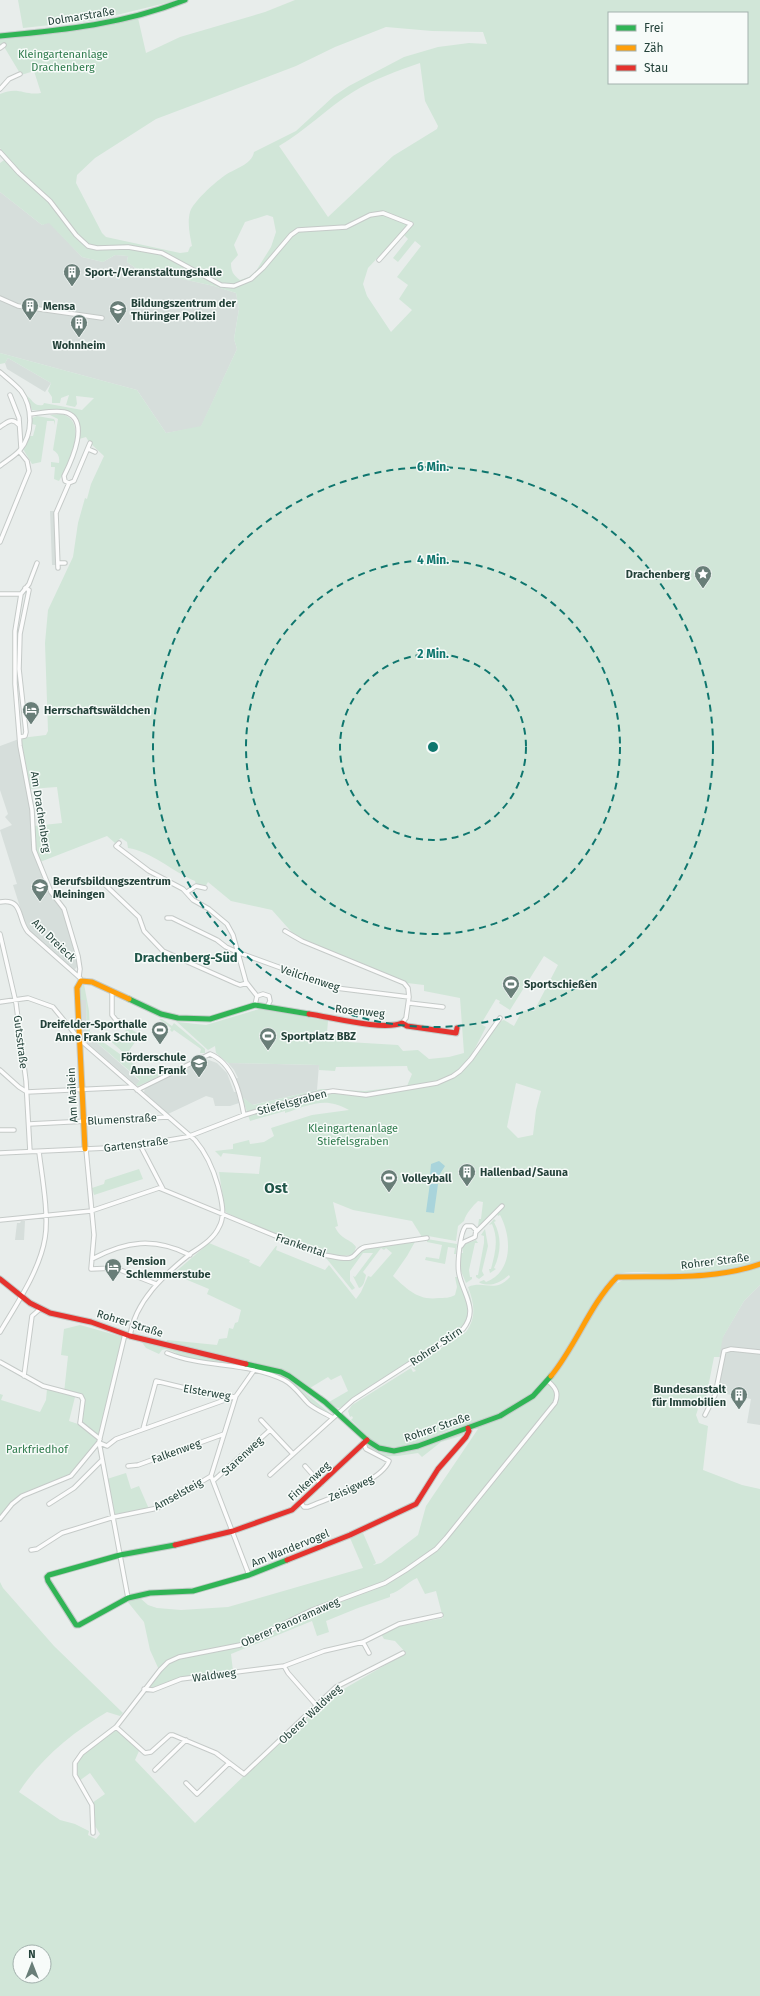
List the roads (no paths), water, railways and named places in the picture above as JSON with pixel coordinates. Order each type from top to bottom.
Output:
[{"type":"street","name":"Dolmarstraße","points":[[0,36],[96,26],[151,12],[185,0]]},
{"type":"street","points":[[0,48],[4,45]]},
{"type":"street","points":[[0,89],[8,79],[20,74]]},
{"type":"street","points":[[0,152],[19,173],[50,200],[76,235],[88,246],[97,248],[128,247],[162,253],[221,285],[234,286],[251,279],[263,268],[291,235],[298,230],[346,227],[370,215],[383,213],[411,224],[379,260]]},
{"type":"street","points":[[0,298],[18,306],[102,318]]},
{"type":"street","points":[[0,372],[22,393],[30,414],[29,431],[20,450],[0,466]]},
{"type":"street","points":[[0,542],[29,471],[27,461],[20,450],[19,418],[10,395]]},
{"type":"street","points":[[30,414],[65,412],[73,417],[76,422],[78,429],[77,443],[64,476],[65,481],[69,483]]},
{"type":"street","points":[[0,426],[10,420],[14,420],[19,426]]},
{"type":"street","points":[[58,568],[56,513],[69,483],[74,481],[90,443]]},
{"type":"street","points":[[88,449],[95,452]]},
{"type":"street","name":"Am Drachenberg","points":[[37,563],[29,584],[21,594],[15,631],[14,648],[16,701],[20,737],[32,810],[34,850],[51,892],[64,909],[78,956],[80,969],[79,981]]},
{"type":"street","points":[[58,563],[65,563]]},
{"type":"street","name":"Am Drachenberg","points":[[20,737],[25,736],[26,732],[19,669],[21,628],[29,590],[25,588]]},
{"type":"street","points":[[0,594],[21,594]]},
{"type":"street","points":[[119,843],[116,846],[124,853],[149,871],[187,892],[193,900],[209,909],[227,924],[232,932],[247,983],[257,996]]},
{"type":"street","points":[[100,879],[139,917],[144,931],[163,951],[240,985],[247,983]]},
{"type":"street","points":[[187,892],[196,886],[205,888]]},
{"type":"street","name":"Am Dreieck","points":[[0,902],[12,902],[17,905],[24,926],[28,932],[79,981]]},
{"type":"street","name":"Veilchenweg","points":[[167,918],[172,918],[218,940],[226,948],[336,988],[409,997]]},
{"type":"street","points":[[285,932],[302,941],[404,983],[408,988],[409,1003],[406,1018],[402,1023]]},
{"type":"street","name":"Gutsstraße","points":[[0,934],[16,999],[27,1092],[30,1152]]},
{"type":"street","points":[[80,1040],[79,981],[92,982],[170,1016],[210,1019],[255,1005],[257,996]]},
{"type":"street","points":[[112,991],[112,1015],[118,1022],[126,1024]]},
{"type":"street","points":[[257,996],[263,994],[269,996],[270,1001],[267,1007]]},
{"type":"street","points":[[0,1002],[31,998],[53,1007],[80,1040],[198,1144],[211,1162],[220,1196],[222,1214],[220,1227],[217,1232],[156,1284],[133,1322],[128,1335],[99,1440],[71,1476],[22,1496],[12,1504],[0,1519]]},
{"type":"street","points":[[409,1003],[443,1007]]},
{"type":"street","name":"Rosenweg","points":[[255,1005],[371,1024],[397,1025],[402,1023],[407,1026],[456,1033],[457,1028]]},
{"type":"street","name":"Stiefelsgraben","points":[[244,1115],[301,1098],[333,1091],[366,1095],[437,1083],[460,1071],[471,1059],[500,1018]]},
{"type":"street","name":"Am Mailein","points":[[80,1040],[86,1149]]},
{"type":"street","points":[[0,1070],[27,1092],[135,1088],[210,1054],[221,1060],[230,1071],[244,1115]]},
{"type":"street","name":"Gartenstraße","points":[[0,1153],[114,1149],[140,1145],[189,1136],[244,1115]]},
{"type":"street","name":"Blumenstraße","points":[[29,1124],[168,1116]]},
{"type":"street","points":[[0,1130],[14,1130]]},
{"type":"street","points":[[0,1220],[91,1211],[159,1188],[164,1188],[140,1145]]},
{"type":"street","points":[[86,1149],[94,1235],[91,1269],[115,1268],[156,1284]]},
{"type":"street","points":[[0,1332],[21,1296],[44,1245],[46,1230],[39,1152]]},
{"type":"street","name":"Frankental","points":[[164,1188],[222,1214],[322,1255],[348,1258],[354,1255],[359,1249],[366,1247],[427,1238]]},
{"type":"street","points":[[460,1246],[464,1242],[473,1238],[476,1232],[502,1206]]},
{"type":"street","name":"Rohrer Stirn","points":[[270,1475],[338,1413],[362,1394],[455,1336],[465,1327],[470,1318],[471,1309],[459,1274],[460,1246],[464,1227],[472,1226],[476,1232]]},
{"type":"street","points":[[92,1259],[119,1247],[142,1243],[162,1244],[190,1255]]},
{"type":"street","name":"Rohrer Straße","points":[[0,1279],[40,1310],[91,1322],[128,1335],[256,1368],[275,1370],[292,1378],[338,1413],[366,1442],[383,1449],[402,1450],[468,1428],[520,1406],[548,1381],[558,1368],[607,1288],[617,1277],[624,1275],[687,1276],[743,1270],[760,1264]]},
{"type":"street","points":[[24,1376],[32,1316],[40,1310]]},
{"type":"street","points":[[705,1415],[715,1395],[724,1351],[733,1349],[760,1352]]},
{"type":"street","points":[[167,1353],[179,1359],[256,1368]]},
{"type":"street","points":[[0,1362],[43,1386],[81,1396],[83,1400],[80,1423],[99,1440],[128,1598]]},
{"type":"street","name":"Rohrer Straße","points":[[256,1368],[284,1380],[311,1405],[333,1418]]},
{"type":"street","name":"Amselsteig","points":[[31,1550],[37,1549],[62,1533],[114,1517],[158,1508],[211,1476],[236,1396],[256,1368]]},
{"type":"street","name":"Elsterweg","points":[[143,1429],[156,1381],[185,1388],[236,1396]]},
{"type":"street","name":"Oberer Panoramaweg","points":[[93,1833],[92,1809],[88,1797],[75,1775],[75,1763],[82,1753],[116,1726],[160,1670],[173,1659],[240,1645],[312,1610],[385,1583],[436,1549],[556,1403],[555,1387],[548,1381]]},
{"type":"street","name":"Elsterweg","points":[[99,1440],[107,1446],[116,1439],[236,1396]]},
{"type":"street","points":[[262,1420],[293,1454]]},
{"type":"street","name":"Am Wandervogel","points":[[79,1625],[128,1598],[150,1593],[193,1591],[249,1575],[350,1535],[416,1504],[438,1469],[466,1437],[469,1431],[468,1428]]},
{"type":"street","name":"Starenweg","points":[[213,1481],[270,1430]]},
{"type":"street","name":"Falkenweg","points":[[128,1466],[138,1465],[224,1434]]},
{"type":"street","name":"Finkenweg","points":[[79,1625],[76,1625],[48,1581],[47,1576],[120,1555],[187,1543],[233,1531],[292,1510],[366,1442]]},
{"type":"street","name":"Zeisigweg","points":[[301,1502],[304,1507],[308,1507],[365,1482],[381,1472],[389,1461],[366,1448],[366,1442]]},
{"type":"street","points":[[49,1504],[74,1488],[102,1460]]},
{"type":"street","points":[[305,1466],[321,1484]]},
{"type":"street","points":[[211,1476],[249,1575]]},
{"type":"street","name":"Waldweg","points":[[144,1689],[153,1690],[181,1679],[284,1666],[324,1651],[363,1642],[399,1624],[441,1615]]},
{"type":"street","points":[[363,1642],[369,1653]]},
{"type":"street","name":"Oberer Waldweg","points":[[229,1763],[244,1774],[317,1706],[336,1686],[404,1653]]},
{"type":"street","points":[[284,1666],[288,1673],[317,1706]]},
{"type":"street","points":[[116,1726],[145,1753],[151,1752],[170,1735],[216,1753],[229,1763],[197,1794],[186,1783]]},
{"type":"street","points":[[155,1770],[186,1740]]},
{"type":"water","points":[[439,1161],[445,1166],[438,1177],[430,1176],[431,1164]]},
{"type":"water","points":[[430,1183],[438,1184],[434,1213],[426,1212]]},
{"type":"place","name":"Sport-/Veranstaltungshalle","points":[[72,287]]},
{"type":"place","name":"Mensa","points":[[30,321]]},
{"type":"place","name":"Bildungszentrum der Thüringer Polizei","points":[[118,324]]},
{"type":"place","name":"Wohnheim","points":[[79,338]]},
{"type":"place","name":"Drachenberg","points":[[703,589]]},
{"type":"place","name":"Herrschaftswäldchen","points":[[31,725]]},
{"type":"place","name":"Berufsbildungszentrum Meiningen","points":[[40,902]]},
{"type":"place","name":"Sportschießen","points":[[511,999]]},
{"type":"place","name":"Dreifelder-Sporthalle Anne Frank Schule","points":[[160,1045]]},
{"type":"place","name":"Sportplatz BBZ","points":[[268,1051]]},
{"type":"place","name":"Förderschule Anne Frank","points":[[199,1078]]},
{"type":"place","name":"Hallenbad/Sauna","points":[[467,1187]]},
{"type":"place","name":"Volleyball","points":[[389,1193]]},
{"type":"place","name":"Pension Schlemmerstube","points":[[113,1282]]},
{"type":"place","name":"Bundesanstalt für Immobilien","points":[[739,1410]]},
{"type":"district","name":"Drachenberg-Süd","points":[[186,957]]},
{"type":"district","name":"Ost","points":[[276,1188]]},
{"type":"park label","name":"Kleingartenanlage Drachenberg","points":[[63,60]]},
{"type":"park label","name":"Kleingartenanlage Stiefelsgraben","points":[[353,1134]]},
{"type":"park label","name":"Parkfriedhof","points":[[37,1449]]}]
